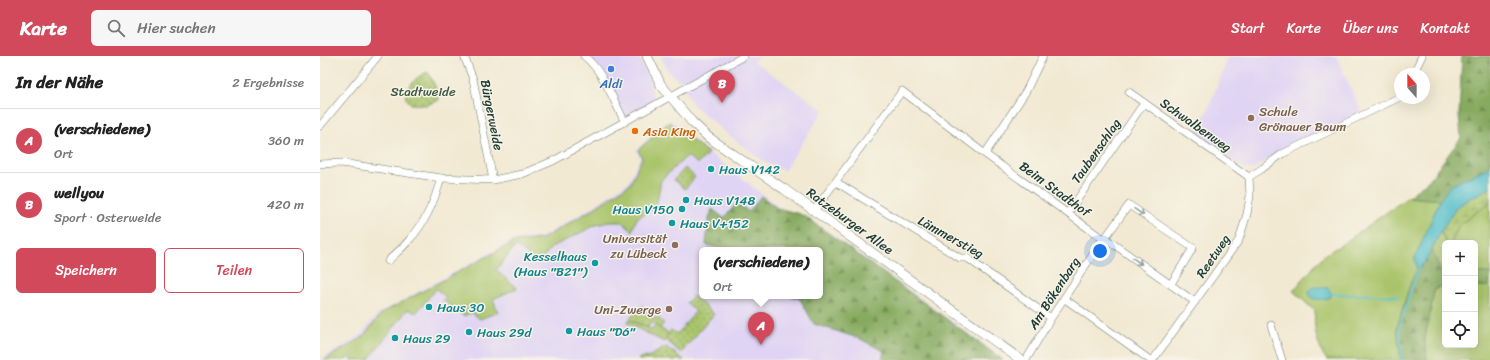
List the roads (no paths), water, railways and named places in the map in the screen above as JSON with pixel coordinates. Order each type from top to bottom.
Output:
[{"type":"main road","name":"Ratzeburger Allee","points":[[647,56],[661,85],[692,122],[708,137],[814,211],[1021,360]]},
{"type":"main road","name":"Ratzeburger Allee","points":[[654,56],[671,97]]},
{"type":"street","points":[[320,126],[378,56]]},
{"type":"street","name":"Bürgerweide","points":[[464,56],[473,79],[493,180]]},
{"type":"street","points":[[584,56],[599,72],[625,122]]},
{"type":"street","points":[[320,164],[341,163],[441,178],[493,180],[522,174],[554,161],[744,56]]},
{"type":"street","points":[[985,154],[1026,91],[1043,56]]},
{"type":"street","points":[[1416,68],[1422,56]]},
{"type":"street","name":"Beim Stadthof","points":[[836,182],[902,91],[985,154],[1195,302]]},
{"type":"street","name":"Schwalbenweg","points":[[1129,92],[1249,177]]},
{"type":"street","points":[[1249,177],[1282,154],[1394,100]]},
{"type":"street","name":"Taubenschlag","points":[[1068,213],[1144,103]]},
{"type":"street","name":"Reetweg","points":[[1152,360],[1239,240],[1247,214],[1250,196],[1249,177]]},
{"type":"street","points":[[388,261],[411,239],[426,216],[436,196],[441,178]]},
{"type":"street","points":[[814,211],[836,182]]},
{"type":"street","name":"Lämmerstieg","points":[[836,182],[960,258],[967,258],[1051,318]]},
{"type":"street","name":"Am Bökenbarg","points":[[1026,360],[1051,318],[1104,239],[1129,205],[1193,248],[1171,284]]},
{"type":"street","points":[[1065,299],[1152,360]]},
{"type":"street","points":[[1271,325],[1282,360]]},
{"type":"water","points":[[1490,164],[1490,188],[1468,199],[1456,208],[1441,231],[1425,262],[1417,270],[1415,258],[1440,200],[1450,186],[1487,168]]},
{"type":"water","points":[[1311,288],[1328,288],[1332,294],[1325,299],[1311,298],[1309,292]]},
{"type":"waterway","points":[[1402,360],[1399,329],[1418,268]]},
{"type":"waterway","points":[[1332,294],[1398,296]]},
{"type":"place","name":"Aldi","points":[[611,69]]},
{"type":"place","name":"wellyou","points":[[722,103]]},
{"type":"place","name":"Schule Grönauer Baum","points":[[1251,118]]},
{"type":"place","name":"Asia King","points":[[635,131]]},
{"type":"place","name":"Haus V142","points":[[711,169]]},
{"type":"place","name":"Haus V148","points":[[686,200]]},
{"type":"place","name":"Haus V150","points":[[682,209]]},
{"type":"place","name":"Haus V+152","points":[[672,223]]},
{"type":"place","name":"Universität zu Lübeck","points":[[675,245]]},
{"type":"place","name":"Kesselhaus (Haus \"B21\")","points":[[595,263]]},
{"type":"place","name":"Haus 30","points":[[429,307]]},
{"type":"place","name":"Uni-Zwerge","points":[[669,309]]},
{"type":"place","name":"Haus \"D6\"","points":[[569,331]]},
{"type":"place","name":"Haus 29d","points":[[469,332]]},
{"type":"place","name":"Haus 29","points":[[395,338]]},
{"type":"place","name":"(verschiedene)","points":[[761,345]]},
{"type":"park label","name":"Stadtweide","points":[[423,91]]}]
